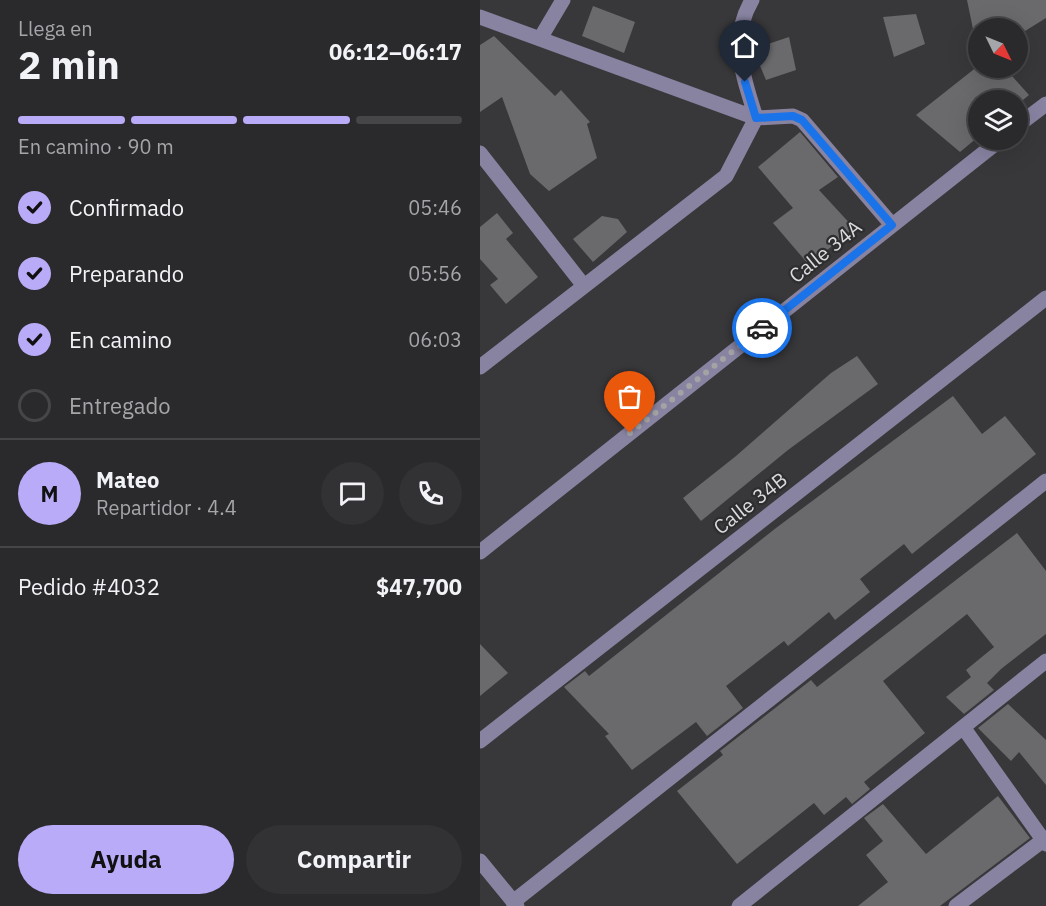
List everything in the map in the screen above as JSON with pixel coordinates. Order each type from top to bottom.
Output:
[{"type":"street","points":[[542,37],[563,0]]},
{"type":"street","points":[[480,367],[726,176],[756,118],[740,64],[742,16],[752,0]]},
{"type":"street","points":[[480,17],[542,37],[756,118],[793,116],[802,120],[892,225]]},
{"type":"street","points":[[1028,119],[1044,109]]},
{"type":"street","name":"Calle 34A","points":[[480,552],[987,150]]},
{"type":"street","points":[[480,153],[584,286]]},
{"type":"street","name":"Calle 34B","points":[[480,741],[1046,298]]},
{"type":"street","points":[[480,861],[515,904],[1046,481]]},
{"type":"street","points":[[739,906],[1046,661]]},
{"type":"street","points":[[956,906],[1045,841],[963,727]]},
{"type":"building","points":[[967,0],[1046,0],[1046,18],[1028,29],[1028,18],[971,18]]},
{"type":"building","points":[[593,6],[635,22],[624,53],[582,36]]},
{"type":"building","points":[[916,14],[925,44],[894,57],[883,17]]},
{"type":"building","points":[[494,36],[555,96],[561,90],[590,122],[587,124],[597,158],[549,191],[530,174],[502,97],[480,112],[480,45]]},
{"type":"building","points":[[789,37],[796,70],[766,80],[753,49]]},
{"type":"building","points":[[968,74],[968,78],[1014,78],[1025,90],[968,90],[968,145],[960,152],[916,115]]},
{"type":"building","points":[[800,132],[838,177],[819,190],[854,228],[809,265],[773,223],[793,208],[758,167]]},
{"type":"building","points":[[497,213],[513,233],[506,239],[538,277],[506,304],[490,285],[498,279],[480,259],[480,227]]},
{"type":"building","points":[[602,216],[618,219],[627,232],[593,262],[573,239]]},
{"type":"building","points":[[857,356],[878,384],[788,450],[701,521],[683,498],[736,456],[831,373]]},
{"type":"building","points":[[953,396],[982,434],[1005,416],[1036,454],[912,554],[904,544],[860,579],[870,592],[835,620],[829,612],[788,646],[784,641],[726,686],[743,708],[707,736],[696,722],[632,770],[605,736],[609,734],[564,687],[585,671],[589,676],[776,528]]},
{"type":"building","points":[[1017,533],[1046,571],[1046,634],[1001,669],[987,683],[994,690],[964,714],[946,697],[971,677],[966,670],[994,647],[967,614],[883,681],[925,733],[864,782],[870,789],[852,804],[846,797],[824,815],[814,803],[737,864],[677,791],[723,755],[720,751],[811,680],[817,687]]},
{"type":"building","points":[[480,644],[508,673],[480,696]]},
{"type":"building","points":[[1008,704],[1046,740],[1046,785],[1019,752],[1011,761],[978,728]]},
{"type":"building","points":[[998,796],[1030,838],[940,906],[858,906],[888,882],[866,855],[883,841],[864,818],[883,804],[926,854]]},
{"type":"way so far","points":[[630,433],[762,328]]},
{"type":"route","points":[[745,82],[756,118],[793,116],[802,120],[892,225],[762,328]]}]
